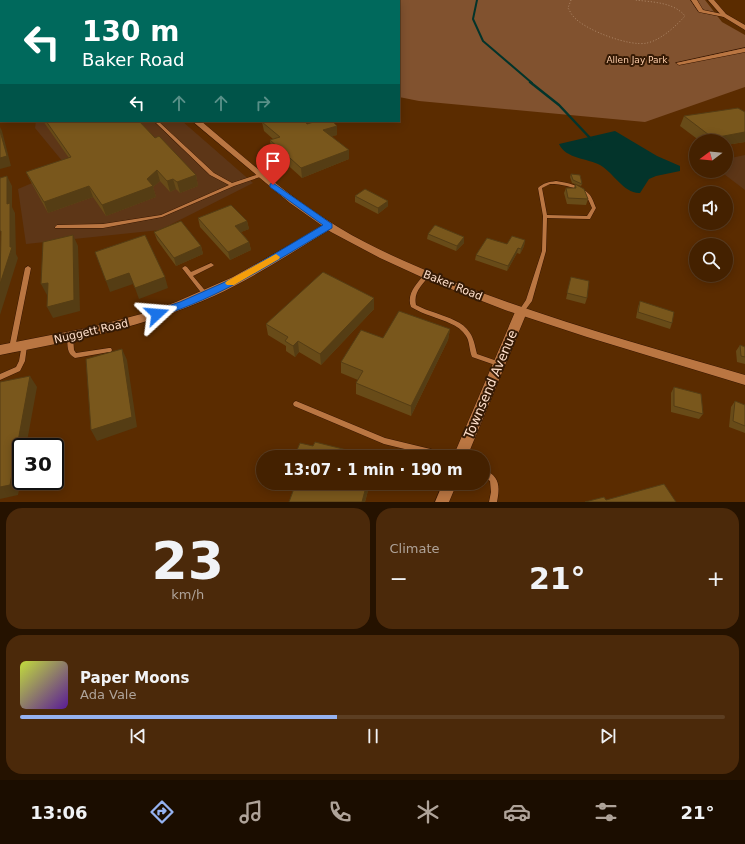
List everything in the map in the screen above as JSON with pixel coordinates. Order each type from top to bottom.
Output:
[{"type":"street","points":[[694,0],[701,11],[724,15]]},
{"type":"street","points":[[711,0],[724,15],[745,28]]},
{"type":"street","points":[[678,64],[745,50]]},
{"type":"street","name":"Baker Road","points":[[197,122],[261,175],[329,226],[356,242],[427,275],[521,312],[745,380]]},
{"type":"street","name":"Nuggett Road","points":[[0,350],[70,337],[143,318],[237,280],[329,226]]},
{"type":"street","name":"Townsend Avenue","points":[[461,450],[521,312]]},
{"type":"street","points":[[442,502],[447,490]]},
{"type":"lane","points":[[157,122],[212,174],[232,186]]},
{"type":"lane","points":[[57,227],[103,226],[162,216],[261,175]]},
{"type":"lane","points":[[521,312],[529,301],[544,251],[545,216],[540,188],[542,185],[564,184],[580,190],[587,194],[594,208],[588,218],[545,216]]},
{"type":"lane","points":[[190,274],[211,264]]},
{"type":"lane","points":[[12,348],[28,268]]},
{"type":"lane","points":[[185,268],[205,294]]},
{"type":"lane","points":[[427,275],[413,294],[411,301],[413,306],[421,311],[460,325],[472,339],[474,355],[498,364]]},
{"type":"lane","points":[[70,337],[71,351],[75,356],[109,350]]},
{"type":"lane","points":[[0,377],[18,370],[22,361],[24,346]]},
{"type":"lane","points":[[296,404],[384,440],[428,450]]},
{"type":"lane","points":[[490,477],[493,479],[495,492],[493,502]]},
{"type":"path","points":[[571,0],[568,10],[582,23],[612,38],[643,43],[648,43],[671,29],[685,16],[679,10],[665,5],[635,0]]},
{"type":"shaded area","points":[[36,122],[183,122],[253,183],[160,230],[26,244],[18,189],[68,168],[35,128]]},
{"type":"shaded area","points":[[745,155],[745,190],[729,178],[733,178],[733,158]]},
{"type":"green space","name":"Allen Jay Park","points":[[400,0],[705,0],[722,22],[745,35],[745,87],[645,122],[419,101],[400,97]]},
{"type":"water","points":[[615,131],[657,156],[680,166],[680,171],[649,179],[640,193],[634,192],[624,186],[605,168],[567,153],[559,144]]},
{"type":"building","points":[[738,108],[745,112],[745,132],[733,134],[708,134],[684,116]]},
{"type":"building","points":[[47,122],[140,122],[155,138],[159,136],[196,175],[177,182],[173,179],[167,181],[157,170],[147,179],[153,186],[102,205],[89,186],[44,202],[26,172],[71,157]]},
{"type":"building","points":[[262,122],[305,122],[307,124],[314,122],[333,122],[337,126],[323,130],[349,150],[301,168],[270,140],[280,137]]},
{"type":"building","points":[[0,131],[7,156],[0,158]]},
{"type":"building","points":[[571,174],[580,175],[582,184],[573,180]]},
{"type":"building","points":[[7,176],[7,204],[10,203],[10,247],[12,247],[0,284],[0,178]]},
{"type":"building","points":[[575,184],[584,189],[588,199],[568,198],[566,188],[576,188]]},
{"type":"building","points":[[365,189],[388,201],[378,208],[355,196]]},
{"type":"building","points":[[231,205],[247,221],[235,226],[249,242],[228,252],[198,218]]},
{"type":"building","points":[[181,221],[201,246],[174,258],[154,232]]},
{"type":"building","points":[[435,225],[464,237],[457,246],[428,234]]},
{"type":"building","points":[[73,235],[74,300],[47,307],[48,283],[41,284],[43,242]]},
{"type":"building","points":[[145,235],[165,277],[135,288],[129,273],[106,281],[95,252]]},
{"type":"building","points":[[512,236],[525,240],[521,249],[518,248],[508,266],[476,255],[487,238],[507,244]]},
{"type":"building","points":[[323,272],[374,298],[320,354],[298,341],[293,346],[285,341],[288,337],[266,324]]},
{"type":"building","points":[[571,277],[589,281],[587,298],[567,293]]},
{"type":"building","points":[[640,301],[674,312],[672,323],[638,312]]},
{"type":"building","points":[[399,311],[450,329],[411,406],[356,383],[363,371],[341,362],[361,330],[383,338]]},
{"type":"building","points":[[740,345],[745,347],[745,357],[741,356]]},
{"type":"building","points":[[122,349],[132,417],[91,430],[86,359]]},
{"type":"building","points":[[30,376],[19,438],[12,438],[12,474],[10,485],[0,487],[0,382]]},
{"type":"building","points":[[674,387],[701,394],[703,414],[674,406]]},
{"type":"building","points":[[735,401],[745,405],[745,426],[733,421]]},
{"type":"building","points":[[315,442],[347,450],[297,450],[300,443],[313,446]]},
{"type":"building","points":[[664,484],[676,502],[585,502],[604,497],[606,500]]},
{"type":"building","points":[[293,490],[365,490],[362,502],[289,502]]},
{"type":"waterway","points":[[477,0],[473,19],[483,41],[532,83]]},
{"type":"waterway","points":[[530,82],[559,105],[591,139]]},
{"type":"slow traffic","points":[[230,283],[276,257]]},
{"type":"route","points":[[157,314],[237,280],[329,226],[273,185]]}]
